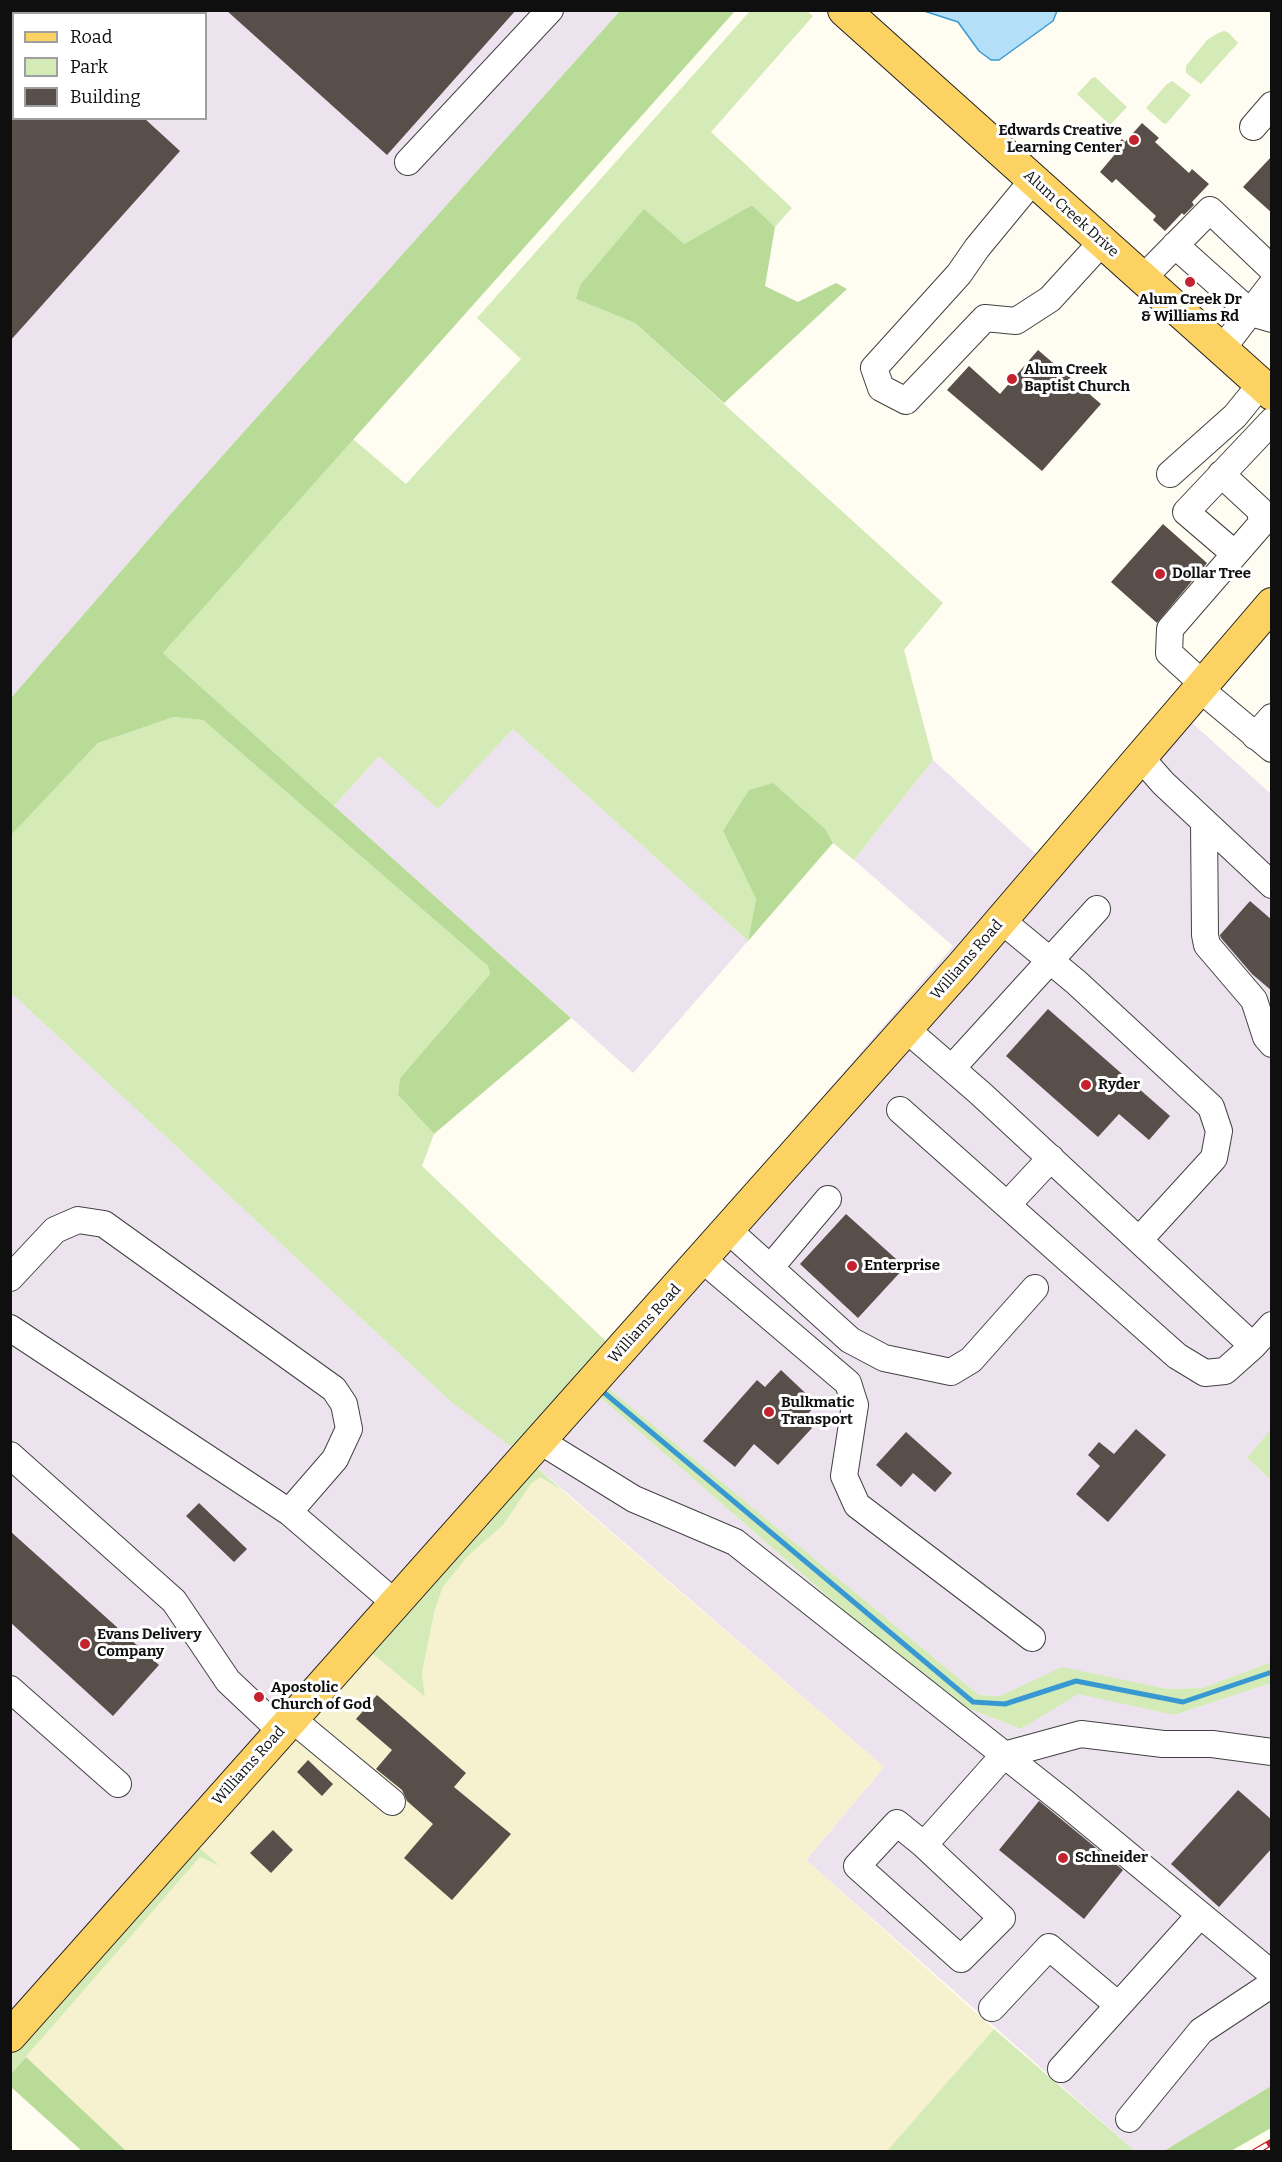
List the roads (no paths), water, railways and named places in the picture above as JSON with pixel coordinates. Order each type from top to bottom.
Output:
[{"type":"main road","name":"Alum Creek Drive","points":[[844,10],[1266,389]]},
{"type":"main road","name":"Williams Road","points":[[10,2036],[906,1029],[1272,604]]},
{"type":"lane","points":[[408,162],[550,10]]},
{"type":"lane","points":[[1253,127],[1272,105]]},
{"type":"lane","points":[[1034,180],[977,248],[959,274],[874,368],[881,388],[906,401],[985,318],[1016,321],[1050,299],[1102,242]]},
{"type":"lane","points":[[1143,278],[1210,210],[1272,269]]},
{"type":"lane","points":[[1175,245],[1262,316]]},
{"type":"lane","points":[[1222,349],[1262,316],[1272,284]]},
{"type":"lane","points":[[1170,474],[1266,389]]},
{"type":"lane","points":[[1235,554],[1186,512],[1272,421]]},
{"type":"lane","points":[[1221,474],[1260,510],[1262,523],[1170,629],[1169,653],[1202,687],[1266,734]]},
{"type":"lane","points":[[1141,758],[1163,783],[1272,885]]},
{"type":"lane","points":[[1204,822],[1204,934],[1208,945],[1263,1007],[1266,1037],[1272,1044]]},
{"type":"lane","points":[[952,1068],[1097,909]]},
{"type":"lane","points":[[1001,920],[1076,982],[1210,1107],[1219,1131],[1214,1158],[1140,1239]]},
{"type":"lane","points":[[906,1029],[1140,1239],[1253,1346]]},
{"type":"lane","points":[[900,1110],[1177,1356],[1205,1373],[1224,1371],[1253,1346],[1272,1324]]},
{"type":"lane","points":[[1007,1205],[1051,1158]]},
{"type":"lane","points":[[770,1268],[828,1198]]},
{"type":"lane","points":[[10,1278],[55,1230],[78,1220],[104,1224],[334,1389],[345,1404],[349,1429],[335,1459],[289,1512]]},
{"type":"lane","points":[[728,1230],[850,1340],[884,1358],[951,1372],[971,1360],[1035,1288]]},
{"type":"lane","points":[[702,1259],[848,1383],[855,1404],[844,1476],[857,1506],[1032,1638]]},
{"type":"lane","points":[[10,1328],[289,1512],[395,1603]]},
{"type":"lane","points":[[540,1441],[634,1499],[735,1542],[1064,1802],[1272,1974]]},
{"type":"lane","points":[[10,1455],[174,1601],[228,1681],[392,1802]]},
{"type":"lane","points":[[10,1689],[118,1784]]},
{"type":"lane","points":[[924,1845],[1004,1755],[1081,1734],[1163,1744],[1212,1744],[1272,1752]]},
{"type":"lane","points":[[897,1823],[924,1845],[1002,1918],[961,1959],[857,1866],[897,1823]]},
{"type":"lane","points":[[1061,2069],[1200,1914]]},
{"type":"lane","points":[[992,2008],[1049,1947],[1118,2005]]},
{"type":"lane","points":[[1129,2119],[1201,2031],[1272,1984]]},
{"type":"water","points":[[924,11],[1057,11],[1053,21],[999,60],[991,60],[979,51],[958,22]]},
{"type":"waterway","points":[[601,1390],[973,1702],[1005,1704],[1076,1681],[1183,1702],[1272,1672]]},
{"type":"railway","points":[[1255,2152],[1272,2142]]},
{"type":"place","name":"Edwards Creative Learning Center","points":[[1134,140]]},
{"type":"place","name":"Alum Creek Dr & Williams Rd","points":[[1190,282]]},
{"type":"place","name":"Alum Creek Baptist Church","points":[[1012,379]]},
{"type":"place","name":"Dollar Tree","points":[[1160,574]]},
{"type":"place","name":"Ryder","points":[[1086,1085]]},
{"type":"place","name":"Enterprise","points":[[852,1266]]},
{"type":"place","name":"Bulkmatic Transport","points":[[769,1412]]},
{"type":"place","name":"Evans Delivery Company","points":[[85,1644]]},
{"type":"place","name":"Apostolic Church of God","points":[[259,1697]]},
{"type":"place","name":"Schneider","points":[[1063,1858]]}]
